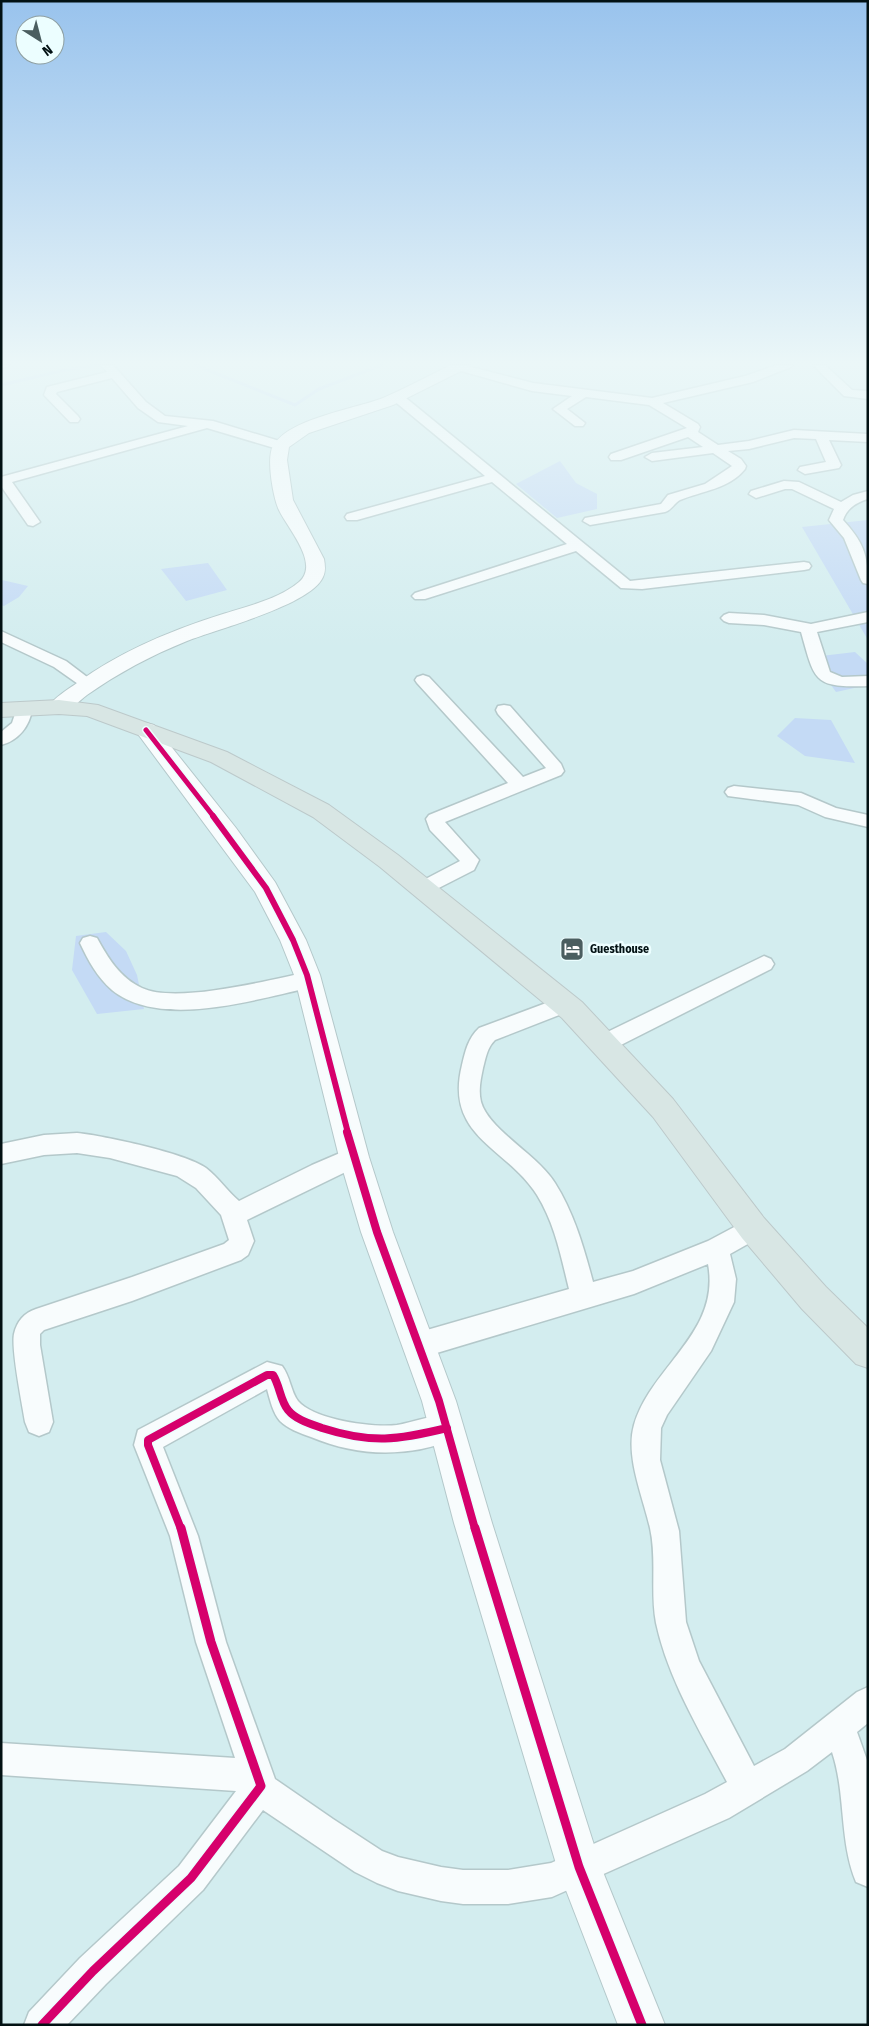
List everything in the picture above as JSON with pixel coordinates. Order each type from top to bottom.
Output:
[{"type":"main road","points":[[13,709],[59,707],[90,710],[219,757],[321,811],[423,889],[565,1004],[663,1108],[753,1228],[814,1298],[868,1352]]},
{"type":"street","points":[[33,522],[3,480],[78,460]]},
{"type":"street","points":[[59,707],[87,683],[146,651],[177,637],[284,597],[305,586],[313,579],[317,571],[313,551],[288,511],[282,495],[279,460]]},
{"type":"street","points":[[474,460],[626,585],[632,586],[804,566]]},
{"type":"street","points":[[590,521],[666,507],[673,498],[710,487],[738,469],[739,466],[732,460]]},
{"type":"street","points":[[805,470],[834,464],[832,460]]},
{"type":"street","points":[[352,517],[495,477]]},
{"type":"street","points":[[756,494],[784,485],[794,484],[842,508]]},
{"type":"street","points":[[868,495],[853,500],[842,508],[836,520],[851,538],[868,580]]},
{"type":"street","points":[[420,596],[579,545]]},
{"type":"street","points":[[729,618],[770,621],[808,629],[831,626],[868,617]]},
{"type":"street","points":[[808,629],[823,677],[834,681],[868,681]]},
{"type":"street","points":[[1,636],[60,664],[87,683]]},
{"type":"street","points":[[423,680],[520,785]]},
{"type":"street","points":[[1,740],[17,730],[23,720],[13,709]]},
{"type":"street","points":[[423,889],[467,865],[470,860],[437,826],[435,820],[555,771],[555,768],[504,710]]},
{"type":"street","points":[[146,730],[227,834],[266,888],[293,940],[308,980],[354,1157],[377,1232],[420,1345],[579,1867],[642,2025]]},
{"type":"street","points":[[734,792],[801,798],[831,813],[868,821]]},
{"type":"street","points":[[90,943],[105,972],[134,993],[144,997],[164,1000],[210,998],[308,980]]},
{"type":"street","points":[[604,1044],[764,964]]},
{"type":"street","points":[[565,1004],[487,1034],[481,1039],[476,1049],[469,1088],[470,1103],[484,1127],[508,1152],[528,1166],[552,1199],[562,1220],[584,1297]]},
{"type":"street","points":[[1,1154],[54,1145],[86,1144],[173,1164],[191,1171],[209,1183],[231,1210],[242,1241],[239,1247],[232,1252],[132,1290],[36,1321],[31,1325],[26,1332],[39,1422]]},
{"type":"street","points":[[231,1210],[238,1213],[354,1157]]},
{"type":"street","points":[[420,1345],[634,1282],[717,1249],[753,1228]]},
{"type":"street","points":[[717,1249],[722,1278],[721,1302],[702,1342],[657,1406],[647,1426],[646,1460],[665,1532],[671,1622],[685,1666],[708,1714],[748,1788]]},
{"type":"street","points":[[261,1786],[211,1642],[184,1536],[148,1445],[148,1440],[267,1375],[273,1375],[278,1381],[288,1410],[294,1416],[315,1425],[377,1440],[418,1435],[446,1428]]},
{"type":"street","points":[[1,1759],[238,1774],[261,1786],[270,1795],[303,1819],[376,1865],[416,1879],[462,1888],[525,1886],[552,1880],[717,1806],[796,1760],[868,1703]]},
{"type":"street","points":[[839,1726],[854,1770],[857,1805],[868,1870]]},
{"type":"street","points":[[42,2025],[94,1971],[191,1878],[261,1786]]},
{"type":"water","points":[[560,461],[576,483],[597,494],[597,509],[557,518],[516,484]]},
{"type":"water","points":[[868,520],[868,640],[802,527]]},
{"type":"water","points":[[208,563],[227,590],[186,601],[161,569]]},
{"type":"water","points":[[1,580],[28,586],[19,597],[4,606],[1,605]]},
{"type":"water","points":[[855,652],[868,664],[868,685],[836,692],[823,674],[821,656]]},
{"type":"water","points":[[795,718],[831,720],[855,763],[805,756],[777,736]]},
{"type":"water","points":[[106,932],[126,951],[137,975],[144,1009],[97,1014],[72,970],[76,936]]},
{"type":"cycle path","points":[[146,730],[227,834],[266,888],[293,940],[307,975],[354,1157],[377,1232],[439,1401],[473,1523],[579,1867],[642,2025]]},
{"type":"cycle path","points":[[42,2025],[93,1971],[191,1878],[261,1786],[211,1642],[184,1536],[148,1445],[148,1440],[267,1375],[273,1375],[276,1379],[288,1410],[304,1421],[330,1431],[370,1440],[387,1440],[447,1428]]},
{"type":"place","name":"Guesthouse","points":[[572,949]]}]
